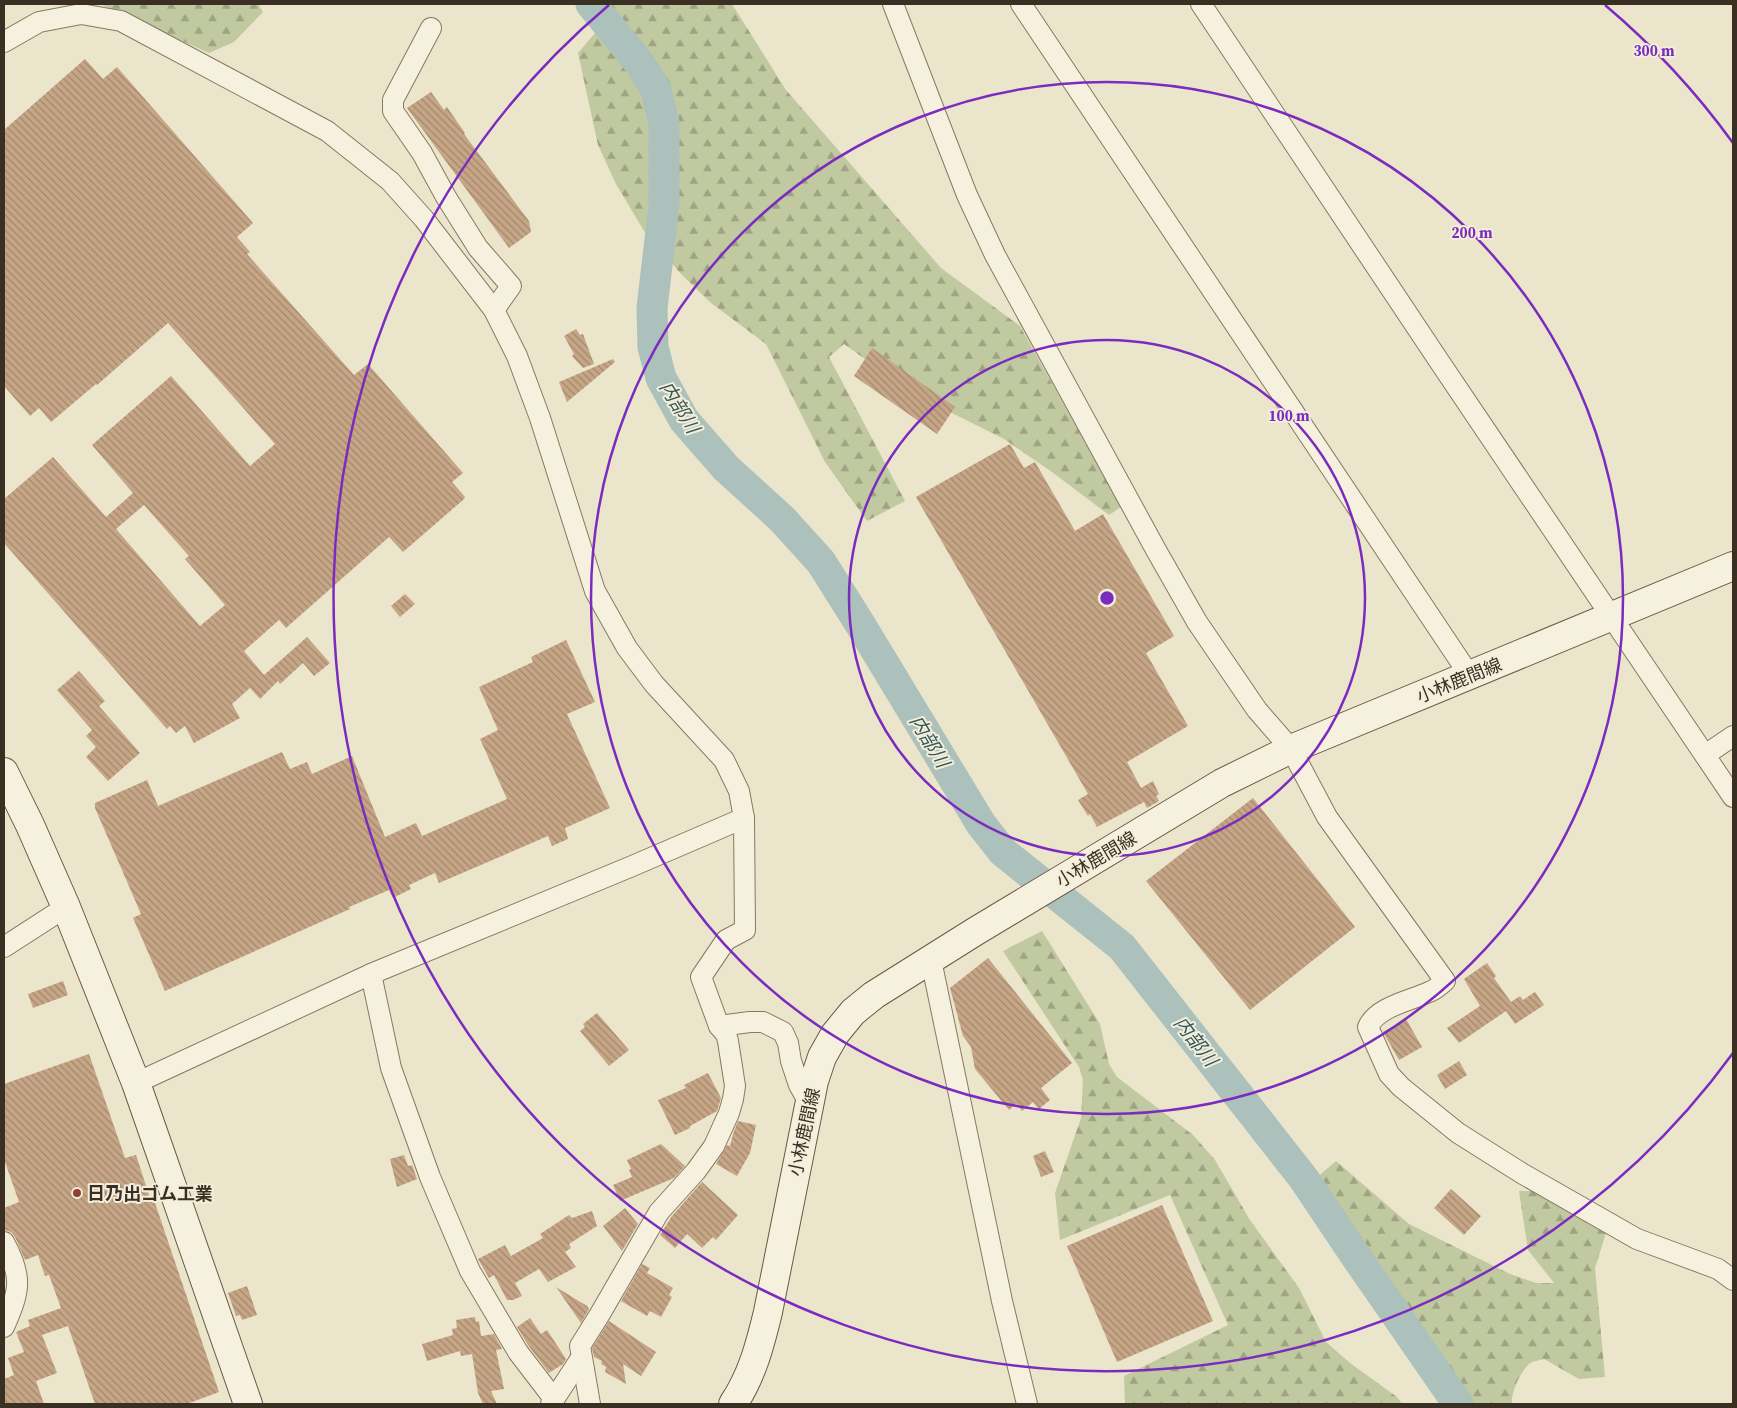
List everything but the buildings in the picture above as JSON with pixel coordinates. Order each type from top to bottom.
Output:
[{"type":"main road","name":"小林鹿間線","points":[[733,1404],[744,1388],[760,1347],[814,1081],[822,1057],[835,1034],[853,1012],[874,995],[976,931],[1222,783],[1291,749],[1733,566]]},
{"type":"main road","points":[[4,772],[30,825],[66,907],[136,1083],[248,1404]]},
{"type":"street","points":[[893,4],[967,195],[995,255],[1156,550],[1197,622],[1257,710],[1291,749],[1327,817],[1446,981],[1431,991],[1388,1009],[1372,1019],[1368,1028],[1389,1074],[1401,1087],[1442,1121],[1523,1174],[1638,1239],[1718,1269],[1733,1280]]},
{"type":"street","points":[[1021,4],[1470,676]]},
{"type":"street","points":[[1201,4],[1733,798]]},
{"type":"street","points":[[4,42],[39,22],[81,14],[121,21],[327,132],[390,181],[424,219],[494,310],[517,356],[533,400],[596,591],[627,648],[654,684],[724,760],[740,791],[744,818],[745,930],[726,940],[701,978],[719,1026],[726,1034],[728,1041],[735,1086],[729,1113],[714,1146],[696,1171],[659,1212],[580,1346],[590,1404]]},
{"type":"street","points":[[431,28],[393,100],[394,111],[422,153],[446,197],[478,248],[511,286],[494,310]]},
{"type":"street","points":[[1705,755],[1733,736]]},
{"type":"street","points":[[136,1083],[372,974],[744,818]]},
{"type":"street","points":[[4,947],[66,907]]},
{"type":"street","points":[[930,960],[1002,1301],[1027,1404]]},
{"type":"street","points":[[372,974],[391,1068],[430,1177],[470,1271],[518,1352],[553,1402],[581,1358]]},
{"type":"street","points":[[719,1026],[763,1022],[782,1032],[788,1043],[791,1061],[799,1085],[809,1103]]},
{"type":"street","points":[[4,1242],[18,1275],[18,1281],[17,1291],[4,1327]]},
{"type":"green space","points":[[100,4],[258,4],[263,12],[234,42],[209,53]]},
{"type":"green space","points":[[596,4],[732,4],[786,90],[941,268],[1020,326],[1121,507],[1109,515],[1004,439],[912,393],[844,344],[829,357],[905,501],[867,521],[825,462],[766,344],[711,303],[682,275],[644,231],[616,184],[598,145],[578,53],[607,19]]},
{"type":"green space","points":[[1042,931],[1100,1024],[1109,1064],[1117,1077],[1193,1135],[1215,1160],[1250,1220],[1299,1288],[1326,1342],[1350,1363],[1397,1397],[1402,1404],[1125,1404],[1124,1376],[1228,1325],[1170,1195],[1060,1240],[1055,1193],[1081,1118],[1083,1080],[1079,1067],[1003,951]]},
{"type":"green space","points":[[1336,1161],[1409,1224],[1510,1274],[1536,1283],[1554,1283],[1528,1250],[1519,1191],[1533,1191],[1606,1233],[1595,1268],[1605,1377],[1579,1379],[1544,1359],[1532,1362],[1524,1369],[1515,1388],[1512,1404],[1458,1404],[1446,1383],[1308,1185]]},
{"type":"waterway","name":"内部川","points":[[591,4],[641,65],[656,90],[664,123],[664,205],[652,308],[653,347],[661,378],[684,420],[726,468],[782,519],[821,562],[981,824],[1003,852],[1122,947],[1304,1179],[1458,1404]]},
{"type":"place","name":"日乃出ゴム工業","points":[[77,1193]]}]
